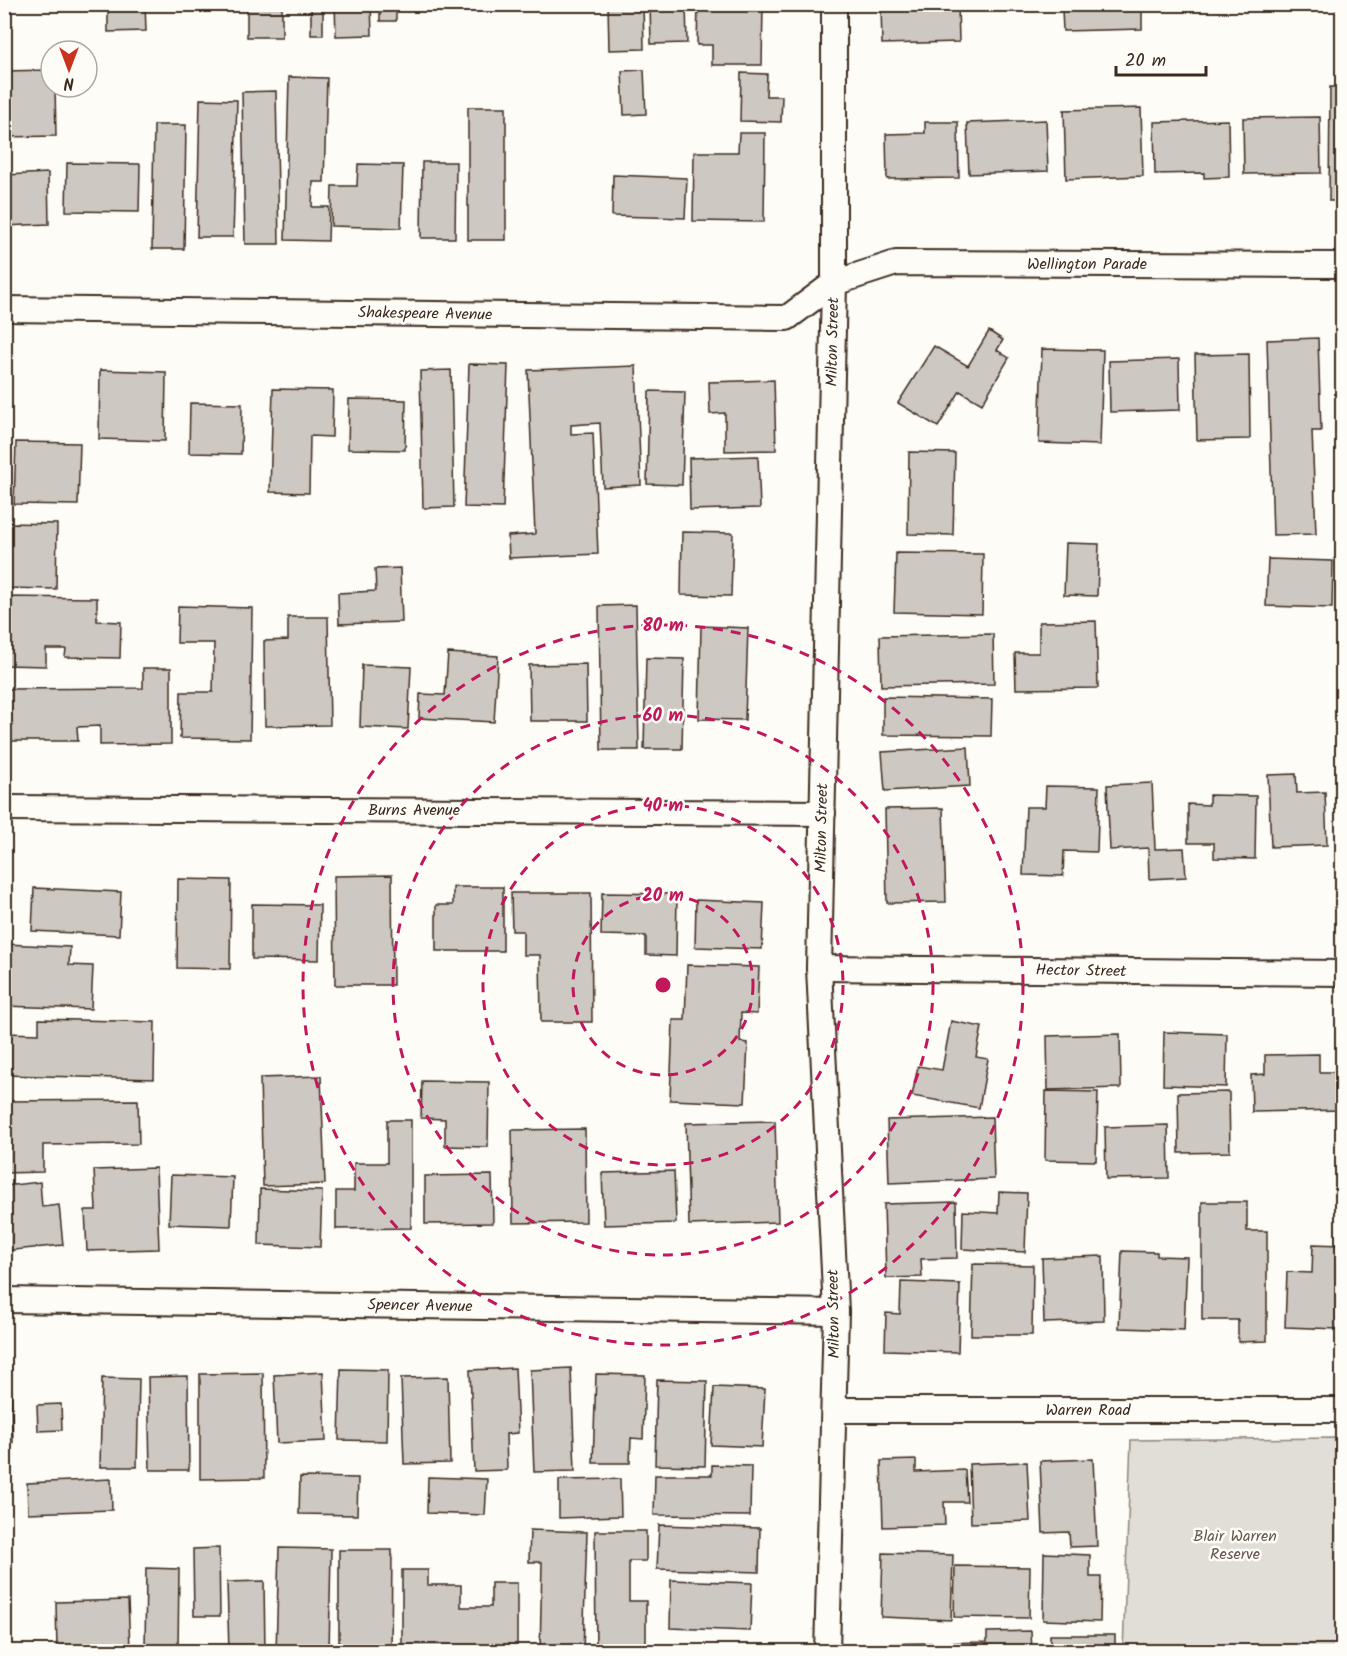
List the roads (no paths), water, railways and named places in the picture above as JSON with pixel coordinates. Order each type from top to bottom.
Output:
[{"type":"street","name":"Milton Street","points":[[827,1652],[836,1312],[819,968],[834,283],[834,4]]},
{"type":"street","name":"Wellington Parade","points":[[834,283],[896,263],[1342,265]]},
{"type":"street","name":"Shakespeare Avenue","points":[[4,309],[787,318],[834,283]]},
{"type":"street","name":"Burns Avenue","points":[[4,808],[823,813]]},
{"type":"street","name":"Hector Street","points":[[819,968],[1342,973]]},
{"type":"street","name":"Spencer Avenue","points":[[4,1300],[836,1312]]},
{"type":"street","name":"Warren Road","points":[[834,1410],[1342,1410]]},
{"type":"park label","name":"Blair Warren Reserve","points":[[1235,1545]]}]
